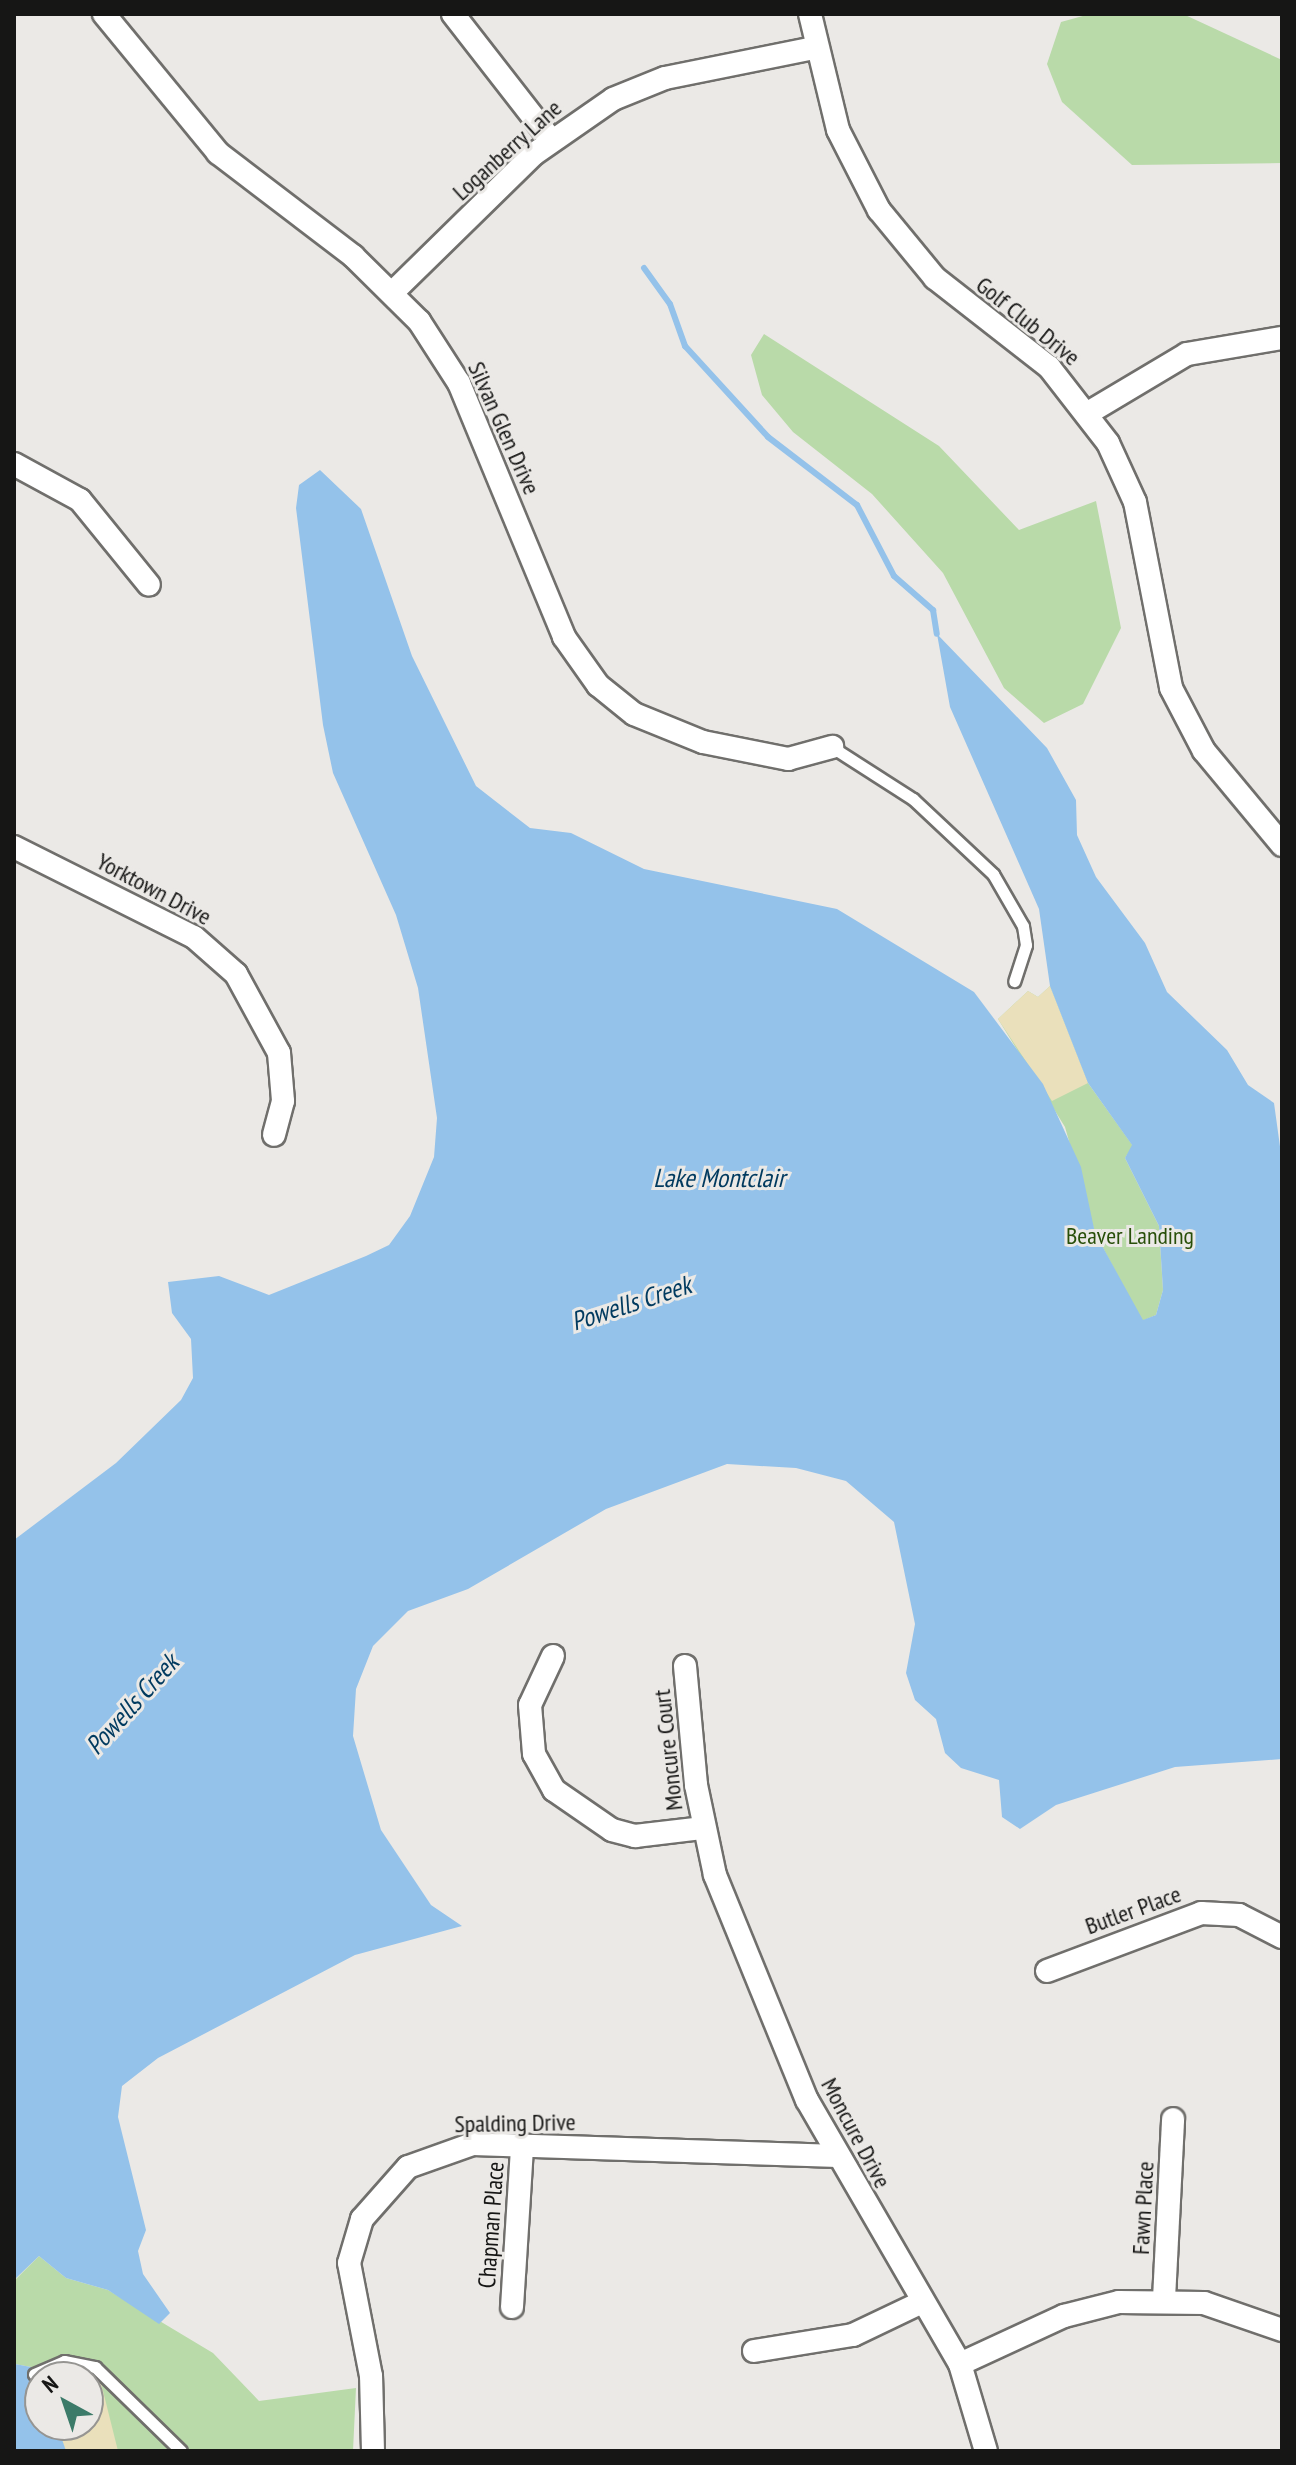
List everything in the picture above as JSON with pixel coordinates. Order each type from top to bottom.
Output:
[{"type":"street","name":"Silvan Glen Drive","points":[[104,14],[218,153],[393,292],[459,383],[564,637],[598,685],[634,714],[703,742],[788,759],[832,747]]},
{"type":"street","points":[[453,14],[551,140]]},
{"type":"street","name":"Golf Club Drive","points":[[810,14],[814,48],[838,130],[903,242],[935,278],[1049,367],[1088,413],[1135,502],[1171,688],[1204,751],[1282,845]]},
{"type":"street","name":"Loganberry Lane","points":[[393,292],[551,140],[613,99],[665,78],[814,48]]},
{"type":"street","points":[[1088,413],[1187,354],[1282,338]]},
{"type":"street","points":[[14,464],[80,500],[149,585]]},
{"type":"street","name":"Yorktown Drive","points":[[14,847],[183,931],[236,974],[279,1053],[283,1101],[274,1135]]},
{"type":"street","points":[[553,1656],[533,1687],[530,1718],[534,1754],[554,1790],[612,1830],[635,1836],[702,1828]]},
{"type":"street","name":"Moncure Court","points":[[685,1666],[702,1828]]},
{"type":"street","name":"Moncure Drive","points":[[702,1828],[783,2051],[920,2303],[960,2364],[986,2451]]},
{"type":"street","name":"Butler Place","points":[[1047,1971],[1201,1913],[1239,1915],[1282,1937]]},
{"type":"street","name":"Fawn Place","points":[[1164,2299],[1173,2119]]},
{"type":"street","name":"Spalding Drive","points":[[373,2451],[371,2376],[350,2291],[362,2219],[387,2185],[433,2153],[473,2144],[838,2156]]},
{"type":"street","name":"Chapman Place","points":[[512,2307],[522,2146]]},
{"type":"street","points":[[960,2364],[1085,2309],[1164,2299],[1238,2311],[1282,2329]]},
{"type":"street","points":[[754,2351],[853,2335],[920,2303]]},
{"type":"lane","points":[[832,747],[913,799],[993,874],[1023,926],[1026,945],[1014,981]]},
{"type":"lane","points":[[104,2376],[181,2451]]},
{"type":"green space","points":[[1090,14],[1183,14],[1282,60],[1282,163],[1132,165],[1062,102],[1047,64],[1061,22]]},
{"type":"green space","points":[[764,334],[939,446],[1019,530],[1096,501],[1121,628],[1083,704],[1044,723],[1004,688],[943,573],[872,494],[793,432],[762,395],[751,355]]},
{"type":"green space","name":"Beaver Landing","points":[[1050,986],[1088,1083],[1133,1146],[1125,1158],[1159,1226],[1163,1290],[1156,1315],[1142,1321],[1095,1233],[1065,1127],[998,1019],[1028,991],[1038,997]]},
{"type":"green space","points":[[39,2256],[66,2278],[108,2290],[213,2353],[259,2401],[356,2388],[353,2451],[66,2451],[63,2441],[104,2441],[104,2361],[24,2361],[24,2366],[15,2364],[14,2281]]},
{"type":"sand","points":[[1050,986],[1088,1083],[1052,1101],[998,1019],[1028,991],[1038,997]]},
{"type":"sand","points":[[104,2395],[118,2451],[66,2451],[63,2441],[104,2441]]},
{"type":"water","name":"Lake Montclair","points":[[320,470],[361,509],[412,656],[476,786],[530,828],[571,833],[644,869],[837,909],[974,992],[1043,1084],[1081,1167],[1095,1233],[1143,1320],[1156,1315],[1163,1290],[1159,1226],[1125,1158],[1132,1145],[1088,1083],[1050,986],[1039,909],[950,707],[937,634],[1047,748],[1076,800],[1077,835],[1096,877],[1145,943],[1167,992],[1227,1050],[1248,1085],[1274,1103],[1282,1161],[1282,1759],[1175,1767],[1056,1805],[1020,1829],[1002,1817],[999,1780],[961,1768],[945,1753],[936,1719],[915,1700],[906,1673],[915,1624],[894,1522],[846,1481],[796,1468],[727,1464],[606,1509],[468,1589],[408,1611],[373,1646],[356,1689],[353,1736],[381,1830],[431,1905],[462,1926],[355,1955],[158,2058],[122,2086],[118,2117],[146,2230],[138,2251],[143,2274],[170,2313],[159,2324],[108,2290],[66,2278],[39,2256],[14,2280],[14,1540],[116,1463],[181,1400],[193,1378],[191,1339],[172,1313],[168,1282],[219,1276],[269,1295],[366,1256],[389,1245],[410,1216],[434,1157],[437,1118],[418,988],[396,915],[333,773],[323,725],[296,508],[299,485]]},
{"type":"water","points":[[14,2349],[15,2364],[24,2366],[24,2441],[63,2441],[66,2451],[14,2451]]},
{"type":"waterway","points":[[644,268],[670,304],[685,346],[768,437],[857,505],[894,576],[933,610],[937,634]]},
{"type":"water label","name":"Powells Creek","points":[[631,1303]]},
{"type":"water label","name":"Powells Creek","points":[[132,1704]]}]
